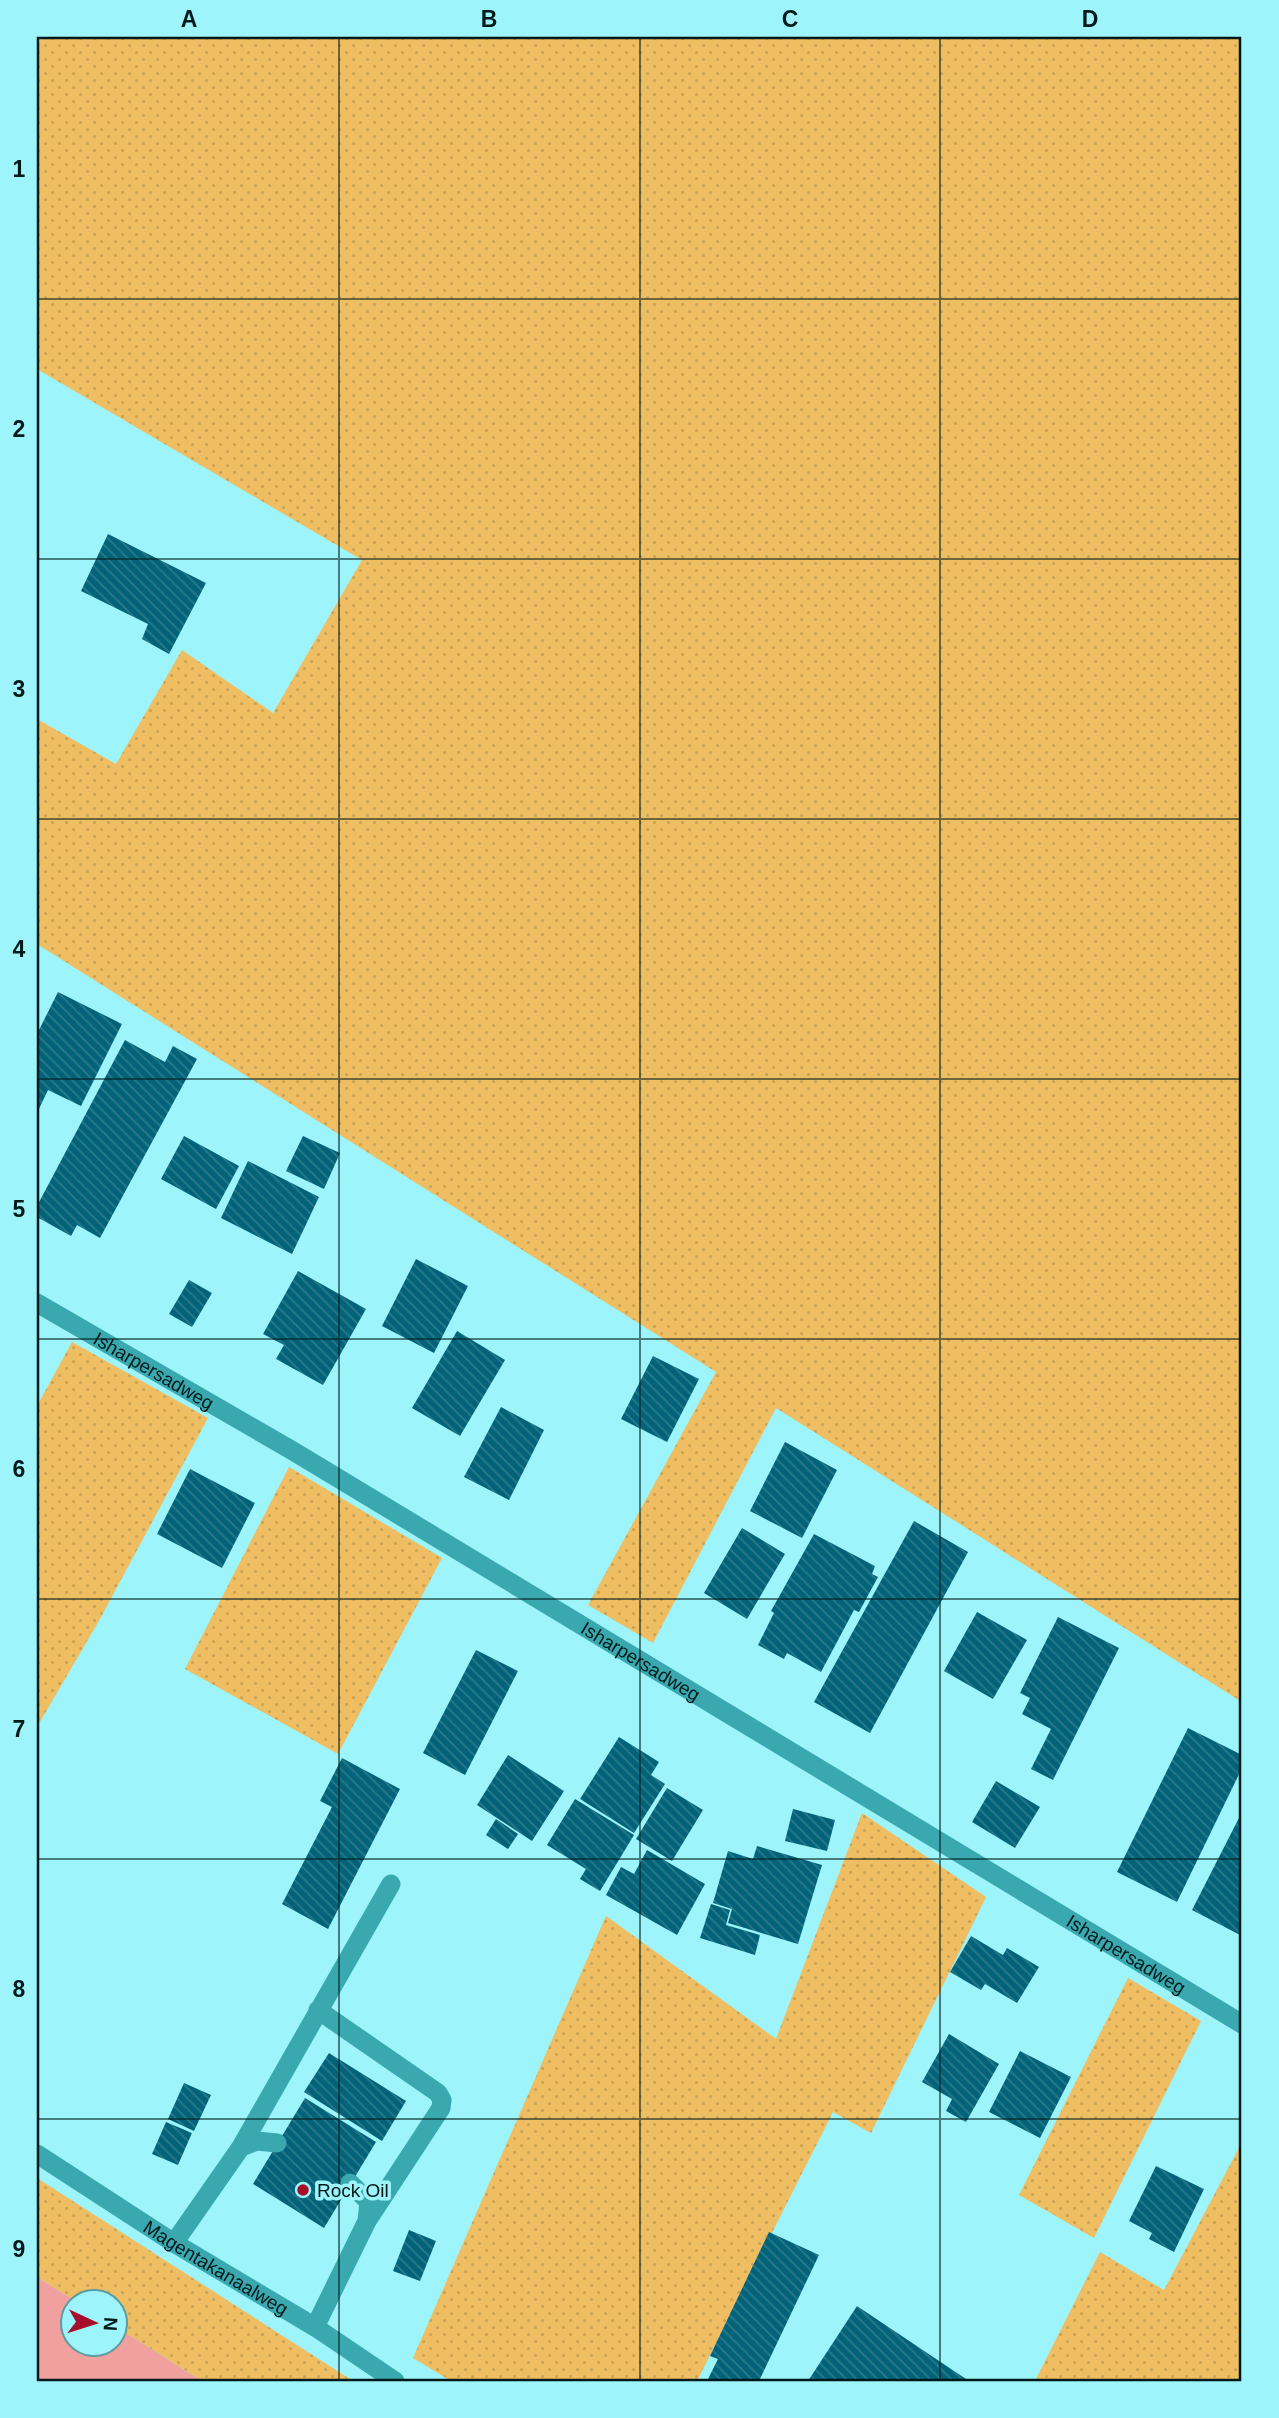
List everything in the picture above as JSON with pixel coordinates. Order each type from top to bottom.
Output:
[{"type":"street","name":"Isharpersadweg","points":[[37,1303],[293,1451],[1242,2024]]},
{"type":"street","points":[[174,2243],[240,2147],[391,1884]]},
{"type":"street","points":[[315,2328],[366,2221],[441,2108],[442,2100],[438,2093],[318,2010]]},
{"type":"street","points":[[240,2147],[257,2141],[277,2143]]},
{"type":"street","name":"Magentakanaalweg","points":[[37,2154],[395,2381]]},
{"type":"street","points":[[350,2183],[369,2202],[366,2221]]},
{"type":"shaded area","points":[[42,37],[1242,37],[1242,1702],[776,1408],[653,1643],[588,1605],[716,1372],[37,944],[37,719],[116,764],[182,650],[273,713],[362,560],[37,369],[37,47]]},
{"type":"shaded area","points":[[72,1342],[208,1418],[100,1619],[37,1727],[37,1406]]},
{"type":"shaded area","points":[[289,1467],[442,1558],[338,1754],[185,1669]]},
{"type":"shaded area","points":[[862,1813],[986,1897],[871,2133],[833,2112],[697,2381],[451,2381],[413,2358],[606,1916],[776,2039]]},
{"type":"shaded area","points":[[1128,1978],[1201,2021],[1094,2238],[1019,2195]]},
{"type":"shaded area","points":[[1242,2142],[1242,2327],[1238,2335],[1242,2338],[1242,2381],[1035,2381],[1100,2252],[1164,2290]]},
{"type":"shaded area","points":[[37,2178],[353,2381],[202,2381],[130,2336],[130,2288],[60,2288],[60,2291],[37,2277]]},
{"type":"shaded area","points":[[37,2277],[60,2291],[60,2358],[130,2358],[130,2336],[202,2381],[37,2381]]},
{"type":"building","points":[[108,534],[206,583],[169,654],[142,639],[148,624],[81,591]]},
{"type":"building","points":[[58,992],[122,1024],[81,1106],[48,1090],[37,1113],[37,1034]]},
{"type":"building","points":[[125,1040],[165,1062],[173,1046],[197,1059],[100,1238],[77,1225],[71,1236],[37,1217],[37,1206]]},
{"type":"building","points":[[184,1136],[239,1166],[216,1209],[161,1179]]},
{"type":"building","points":[[303,1136],[340,1153],[324,1189],[286,1171]]},
{"type":"building","points":[[248,1161],[319,1197],[292,1254],[221,1218]]},
{"type":"building","points":[[416,1259],[468,1286],[434,1353],[382,1326]]},
{"type":"building","points":[[298,1271],[366,1309],[323,1385],[276,1359],[284,1345],[263,1334]]},
{"type":"building","points":[[189,1280],[212,1293],[192,1327],[169,1314]]},
{"type":"building","points":[[457,1331],[505,1360],[460,1436],[412,1408]]},
{"type":"building","points":[[653,1356],[699,1379],[667,1442],[621,1419]]},
{"type":"building","points":[[501,1407],[544,1430],[509,1500],[464,1477]]},
{"type":"building","points":[[785,1442],[837,1470],[802,1538],[750,1511]]},
{"type":"building","points":[[190,1469],[255,1503],[222,1568],[157,1534]]},
{"type":"building","points":[[914,1521],[968,1552],[870,1733],[814,1702]]},
{"type":"building","points":[[742,1528],[785,1554],[747,1619],[704,1593]]},
{"type":"building","points":[[814,1534],[875,1566],[872,1574],[878,1577],[859,1612],[854,1610],[821,1672],[787,1653],[784,1659],[758,1645],[774,1613],[771,1611]]},
{"type":"building","points":[[977,1612],[1027,1640],[993,1699],[944,1671]]},
{"type":"building","points":[[1058,1617],[1119,1648],[1053,1780],[1031,1769],[1051,1729],[1022,1714],[1030,1698],[1020,1693]]},
{"type":"building","points":[[476,1650],[518,1671],[465,1775],[423,1753]]},
{"type":"building","points":[[1188,1728],[1242,1755],[1242,1768],[1177,1902],[1117,1872]]},
{"type":"building","points":[[619,1737],[659,1762],[651,1775],[665,1784],[634,1833],[580,1799]]},
{"type":"building","points":[[508,1755],[564,1791],[532,1841],[477,1805]]},
{"type":"building","points":[[342,1758],[400,1789],[328,1929],[282,1904],[332,1807],[320,1801]]},
{"type":"building","points":[[996,1781],[1040,1807],[1015,1848],[972,1822]]},
{"type":"building","points":[[667,1788],[703,1810],[672,1861],[636,1839]]},
{"type":"building","points":[[575,1799],[634,1835],[600,1891],[580,1879],[586,1869],[547,1845]]},
{"type":"building","points":[[793,1809],[835,1820],[827,1851],[785,1841]]},
{"type":"building","points":[[1242,1812],[1242,1936],[1192,1910]]},
{"type":"building","points":[[496,1819],[518,1834],[508,1849],[486,1835]]},
{"type":"building","points":[[757,1846],[822,1865],[798,1944],[728,1923],[732,1909],[713,1903],[728,1851],[753,1859]]},
{"type":"building","points":[[647,1850],[705,1884],[677,1935],[606,1895],[621,1867],[634,1874]]},
{"type":"building","points":[[711,1904],[730,1910],[726,1925],[760,1935],[755,1955],[700,1938]]},
{"type":"building","points":[[971,1936],[1003,1955],[1007,1948],[1039,1967],[1017,2003],[985,1984],[981,1990],[950,1972]]},
{"type":"building","points":[[949,2034],[999,2064],[966,2122],[946,2111],[952,2099],[922,2082]]},
{"type":"building","points":[[1020,2051],[1071,2077],[1040,2138],[989,2112]]},
{"type":"building","points":[[329,2053],[406,2101],[382,2141],[304,2092]]},
{"type":"building","points":[[184,2083],[211,2095],[194,2131],[168,2119]]},
{"type":"building","points":[[305,2098],[376,2142],[324,2228],[253,2184]]},
{"type":"building","points":[[166,2122],[192,2133],[178,2165],[152,2154]]},
{"type":"building","points":[[1156,2166],[1204,2189],[1174,2252],[1149,2239],[1152,2233],[1129,2221]]},
{"type":"building","points":[[409,2230],[436,2241],[420,2281],[393,2271]]},
{"type":"building","points":[[769,2232],[819,2255],[759,2381],[707,2381],[718,2359],[710,2356]]},
{"type":"building","points":[[857,2306],[969,2381],[808,2381]]},
{"type":"place","name":"Rock Oil","points":[[303,2190]]}]
